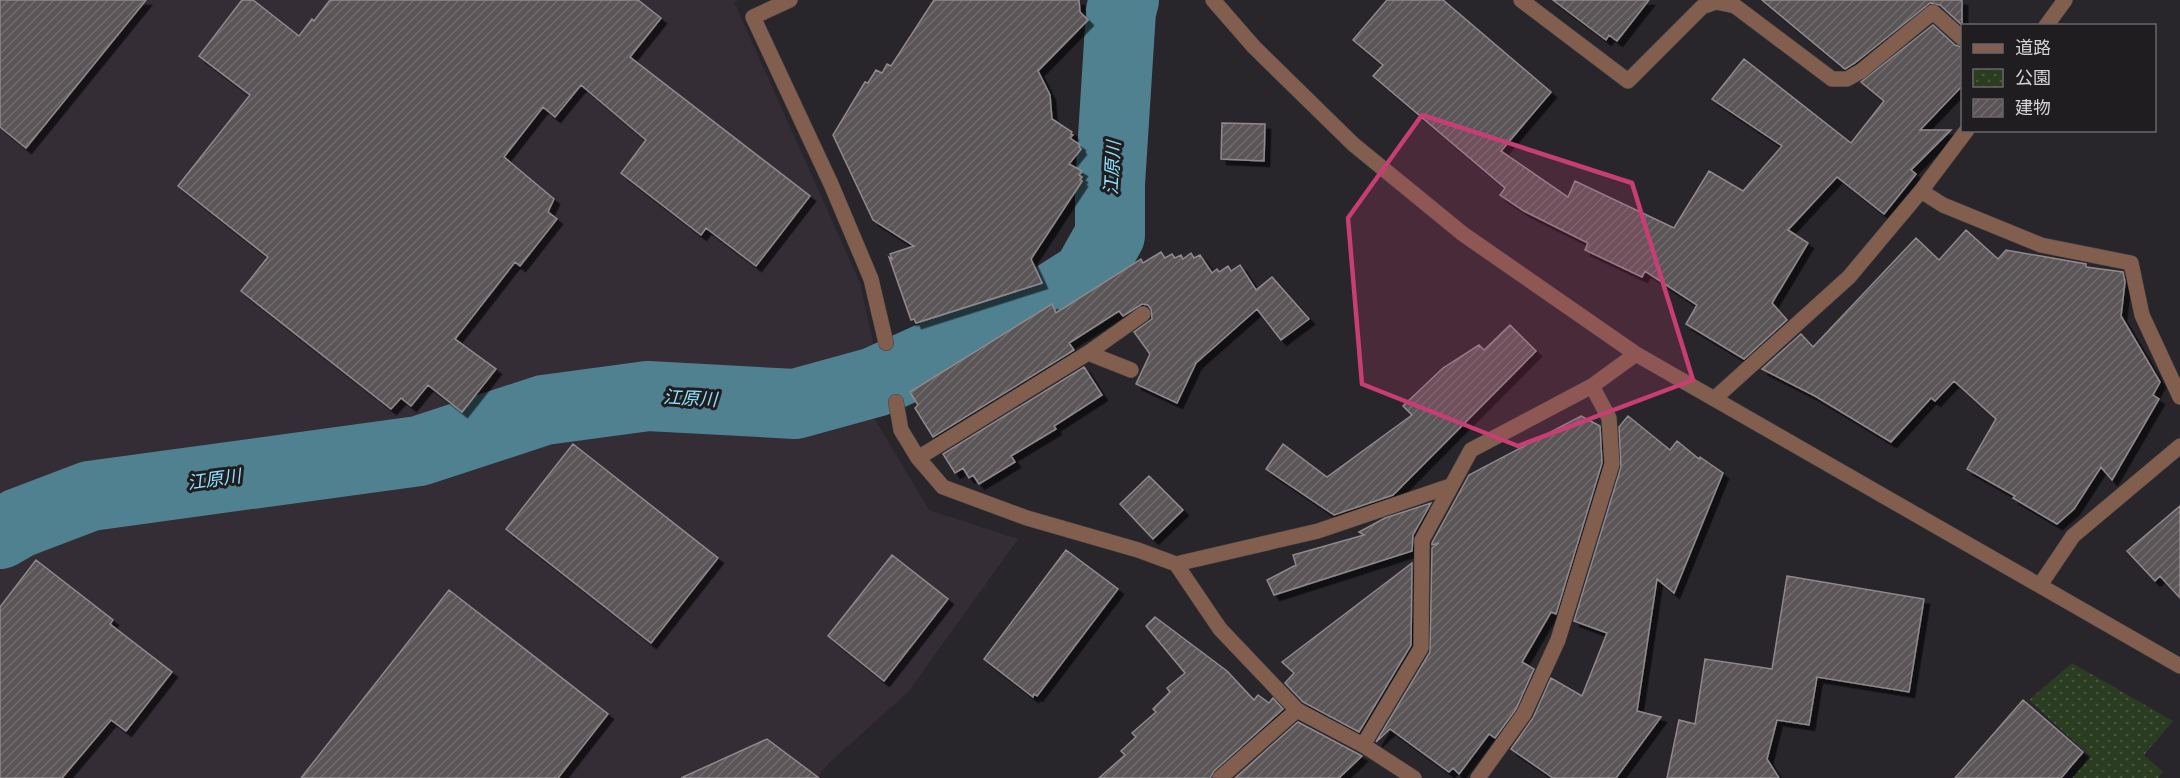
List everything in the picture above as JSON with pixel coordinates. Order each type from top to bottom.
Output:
[{"type":"street","points":[[1214,0],[1254,48],[1353,144],[1463,234],[1636,354],[2180,666]]},
{"type":"street","points":[[1521,0],[1628,81],[1702,7],[1716,2],[1735,6],[1832,79],[1847,79],[1861,71],[1933,12],[1961,37]]},
{"type":"street","points":[[2047,24],[2065,0]]},
{"type":"street","points":[[785,1],[753,17],[831,184],[871,279],[886,343]]},
{"type":"street","points":[[1714,399],[1849,277],[1921,191],[1965,132]]},
{"type":"street","points":[[1921,191],[1943,205],[2041,245],[2131,263],[2142,315],[2180,397]]},
{"type":"street","points":[[918,458],[1088,353],[1143,314]]},
{"type":"street","points":[[1088,353],[1131,370]]},
{"type":"street","points":[[1363,745],[1421,648],[1422,540],[1471,450],[1592,386],[1636,354]]},
{"type":"street","points":[[1478,778],[1524,714],[1558,640],[1612,464],[1609,418],[1592,386]]},
{"type":"street","points":[[896,402],[901,430],[918,458],[943,487],[1027,518],[1138,550],[1176,564],[1318,531],[1450,486]]},
{"type":"street","points":[[2040,585],[2073,536],[2180,446]]},
{"type":"street","points":[[1176,564],[1220,629],[1297,710],[1363,745],[1414,778]]},
{"type":"street","points":[[1220,778],[1297,710]]},
{"type":"highlighted area","points":[[1422,115],[1632,183],[1693,380],[1518,446],[1362,384],[1348,218]]},
{"type":"shaded area","points":[[0,0],[739,0],[734,2],[860,283],[874,347],[864,401],[929,510],[1018,539],[908,692],[829,763],[817,778],[0,778]]},
{"type":"green space","points":[[2072,663],[2173,721],[2144,755],[2163,772],[2158,778],[2072,778],[2091,757],[2029,700]]},
{"type":"building","points":[[0,0],[146,0],[26,148],[0,127]]},
{"type":"building","points":[[242,0],[253,0],[299,36],[330,0],[638,0],[661,18],[630,57],[810,196],[756,266],[706,228],[701,235],[621,173],[646,140],[581,85],[555,117],[543,107],[504,157],[554,199],[548,212],[557,219],[520,266],[515,262],[455,339],[496,369],[462,412],[428,385],[411,406],[401,398],[391,409],[241,291],[268,257],[178,186],[250,95],[199,56]]},
{"type":"building","points":[[934,0],[1079,0],[1080,12],[1088,20],[1038,71],[1050,95],[1052,119],[1072,132],[1073,135],[1070,138],[1080,145],[1081,149],[1069,164],[1082,171],[1079,175],[1082,181],[1031,259],[1042,283],[916,323],[914,319],[911,320],[889,257],[892,259],[890,254],[914,246],[873,220],[833,135],[865,82],[868,83],[876,70],[882,73],[887,64],[891,66]]},
{"type":"building","points":[[1387,0],[1443,0],[1551,92],[1501,151],[1568,197],[1575,181],[1674,228],[1709,171],[1743,191],[1782,146],[1712,99],[1744,59],[1851,143],[1884,101],[1861,82],[1933,25],[1955,45],[1961,47],[1961,87],[1920,130],[1951,130],[1911,170],[1916,174],[1884,214],[1837,177],[1788,230],[1808,243],[1772,303],[1787,320],[1744,359],[1686,324],[1697,305],[1645,271],[1642,277],[1585,250],[1588,243],[1524,211],[1500,195],[1505,188],[1373,76],[1383,65],[1353,40]]},
{"type":"building","points":[[1553,0],[1649,0],[1617,41],[1609,35],[1606,40]]},
{"type":"building","points":[[1762,0],[1962,0],[1962,24],[1940,5],[1930,3],[1845,69]]},
{"type":"building","points":[[1222,123],[1265,124],[1264,161],[1221,159]]},
{"type":"building","points":[[1966,230],[1998,259],[2006,250],[2086,264],[2086,267],[2123,272],[2125,282],[2121,316],[2160,382],[2153,395],[2159,399],[2112,480],[2101,467],[2074,509],[2057,524],[2013,498],[2015,496],[1967,469],[1996,419],[1954,381],[1935,401],[1931,398],[1891,442],[1815,396],[1762,369],[1801,334],[1813,347],[1916,238],[1939,260]]},
{"type":"building","points":[[1161,252],[1165,258],[1172,254],[1175,258],[1181,255],[1183,259],[1191,253],[1194,258],[1200,255],[1212,273],[1217,269],[1219,272],[1228,266],[1231,271],[1240,265],[1256,290],[1272,277],[1309,319],[1281,340],[1257,309],[1196,363],[1177,403],[1136,384],[1150,354],[1134,332],[1152,319],[1151,309],[1148,305],[1142,304],[1123,316],[1119,311],[1069,343],[1074,350],[933,437],[915,408],[918,405],[910,392],[1052,304],[1056,313],[1141,259],[1143,263]]},
{"type":"building","points":[[1510,325],[1536,351],[1393,495],[1334,515],[1266,469],[1283,444],[1327,477],[1412,415],[1403,406],[1443,368],[1479,345],[1484,350]]},
{"type":"building","points":[[1084,367],[1102,395],[1054,426],[1056,429],[1011,456],[1015,462],[979,484],[973,475],[969,478],[963,468],[955,473],[943,454]]},
{"type":"building","points":[[1581,416],[1600,426],[1602,463],[1556,614],[1551,612],[1522,662],[1534,669],[1516,709],[1495,738],[1489,734],[1459,774],[1453,768],[1449,772],[1390,729],[1376,742],[1430,652],[1432,548],[1439,543],[1432,545],[1432,543],[1469,475]]},
{"type":"building","points":[[1628,416],[1670,450],[1677,441],[1699,459],[1700,457],[1723,473],[1674,593],[1657,579],[1637,711],[1661,717],[1616,778],[1553,778],[1511,749],[1533,718],[1551,678],[1582,696],[1607,633],[1574,621],[1621,467],[1619,427]]},
{"type":"building","points":[[573,444],[718,558],[651,643],[506,529]]},
{"type":"building","points":[[1149,476],[1183,510],[1153,539],[1120,504]]},
{"type":"building","points":[[1431,503],[1413,535],[1412,551],[1274,595],[1267,580],[1296,565],[1293,555],[1364,535],[1359,532],[1385,518]]},
{"type":"building","points":[[2180,506],[2180,598],[2160,576],[2155,581],[2127,551]]},
{"type":"building","points":[[1066,550],[1118,589],[1037,696],[1034,694],[1033,697],[984,659]]},
{"type":"building","points":[[892,555],[948,599],[884,681],[828,636]]},
{"type":"building","points":[[36,560],[113,620],[110,624],[172,672],[126,731],[111,720],[62,778],[0,778],[0,607]]},
{"type":"building","points":[[1412,563],[1411,645],[1359,732],[1303,702],[1285,683],[1294,673],[1282,662]]},
{"type":"building","points":[[1787,576],[1924,599],[1909,692],[1817,677],[1809,725],[1777,720],[1767,759],[1779,778],[1667,778],[1679,720],[1695,724],[1705,659],[1772,669]]},
{"type":"building","points":[[449,590],[608,714],[558,778],[301,778]]},
{"type":"building","points":[[1155,617],[1227,671],[1254,700],[1258,695],[1269,703],[1273,698],[1283,709],[1214,771],[1210,778],[1099,778],[1125,755],[1121,751],[1136,737],[1132,733],[1156,712],[1153,709],[1170,692],[1167,688],[1185,673],[1146,626]]},
{"type":"building","points":[[2023,700],[2083,752],[2061,778],[1955,778]]},
{"type":"building","points":[[1298,722],[1362,756],[1339,778],[1235,778]]},
{"type":"building","points":[[767,739],[819,778],[681,778]]},
{"type":"waterway","name":"江原川","points":[[0,534],[19,523],[90,496],[419,451],[544,410],[648,396],[795,404],[875,382],[1032,311],[1087,276],[1110,235],[1110,184],[1121,11],[1124,0]]}]
